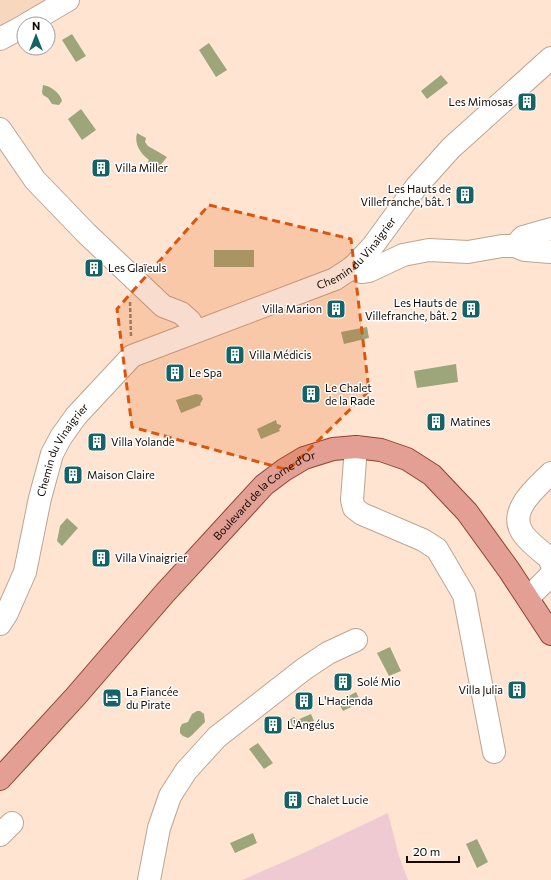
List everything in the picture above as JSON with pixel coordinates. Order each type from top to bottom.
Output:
[{"type":"main road","name":"Boulevard de la Corne d'Or","points":[[0,778],[76,696],[164,594],[264,485],[284,470],[304,458],[333,449],[356,447],[381,450],[407,459],[432,475],[467,512],[528,598],[551,634]]},
{"type":"street","points":[[41,16],[68,0]]},
{"type":"street","points":[[0,39],[16,30]]},
{"type":"street","name":"Chemin du Vinaigrier","points":[[0,624],[7,613],[25,572],[40,498],[52,454],[61,437],[76,416],[132,356],[335,279],[353,267],[372,247],[416,187],[451,148],[551,58]]},
{"type":"street","points":[[0,129],[34,180],[86,233],[163,306],[181,313],[190,321],[195,331]]},
{"type":"street","points":[[515,246],[523,237],[551,229]]},
{"type":"street","points":[[353,267],[361,272],[369,271],[403,255],[429,250],[468,252],[502,246],[515,246],[525,250],[551,252]]},
{"type":"street","points":[[356,447],[352,500],[354,508],[362,514],[423,540],[437,549],[464,595],[494,752]]},
{"type":"street","points":[[551,473],[527,498],[518,518],[521,532],[549,558],[551,563]]},
{"type":"street","points":[[528,598],[551,574]]},
{"type":"street","points":[[149,880],[159,828],[170,796],[186,771],[218,737],[304,669],[328,653],[356,640]]},
{"type":"path","points":[[128,273],[132,356]]},
{"type":"highlighted area","points":[[209,205],[351,239],[369,391],[288,470],[132,427],[117,309]]},
{"type":"shaded area","points":[[0,0],[47,0],[22,16],[16,16],[16,20],[0,30]]},
{"type":"shaded area","points":[[72,34],[86,56],[76,62],[62,40]]},
{"type":"shaded area","points":[[209,43],[227,70],[216,77],[199,50]]},
{"type":"shaded area","points":[[441,75],[448,83],[427,99],[421,91]]},
{"type":"shaded area","points":[[43,85],[52,88],[59,95],[62,101],[59,105],[52,104],[48,98],[43,95]]},
{"type":"shaded area","points":[[81,109],[96,130],[82,140],[68,119]]},
{"type":"shaded area","points":[[137,133],[146,138],[145,142],[148,146],[167,157],[160,166],[154,167],[147,164],[149,160],[140,151],[137,145]]},
{"type":"shaded area","points":[[214,250],[254,250],[254,267],[214,267]]},
{"type":"shaded area","points":[[367,327],[369,338],[344,344],[341,332]]},
{"type":"shaded area","points":[[456,364],[458,382],[417,388],[414,371]]},
{"type":"shaded area","points":[[196,394],[201,395],[203,399],[200,404],[201,405],[181,413],[176,400]]},
{"type":"shaded area","points":[[276,420],[277,424],[281,425],[279,429],[280,431],[261,439],[257,429]]},
{"type":"shaded area","points":[[67,518],[78,528],[62,546],[57,541],[60,526]]},
{"type":"shaded area","points":[[390,647],[401,671],[389,676],[377,653]]},
{"type":"shaded area","points":[[356,692],[361,702],[343,711],[338,702]]},
{"type":"shaded area","points":[[197,711],[204,714],[205,722],[188,738],[183,736],[180,733],[182,724],[188,722],[192,714]]},
{"type":"shaded area","points":[[311,714],[314,721],[295,730],[289,720],[294,717],[297,720]]},
{"type":"shaded area","points":[[258,743],[273,763],[264,769],[249,749]]},
{"type":"shaded area","points":[[388,813],[399,856],[408,880],[242,880],[297,856]]},
{"type":"shaded area","points":[[253,833],[257,843],[235,853],[230,843]]},
{"type":"shaded area","points":[[477,839],[488,862],[477,868],[466,844]]},
{"type":"place","name":"Les Mimosas","points":[[527,102]]},
{"type":"place","name":"Villa Miller","points":[[101,168]]},
{"type":"place","name":"Les Hauts de Villefranche, bât. 1","points":[[465,195]]},
{"type":"place","name":"Les Glaïeuls","points":[[94,268]]},
{"type":"place","name":"Villa Marion","points":[[336,309]]},
{"type":"place","name":"Les Hauts de Villefranche, bât. 2","points":[[471,309]]},
{"type":"place","name":"Villa Médicis","points":[[235,355]]},
{"type":"place","name":"Le Spa","points":[[175,373]]},
{"type":"place","name":"Le Chalet de la Rade","points":[[311,394]]},
{"type":"place","name":"Matines","points":[[436,422]]},
{"type":"place","name":"Villa Yolande","points":[[97,442]]},
{"type":"place","name":"Maison Claire","points":[[73,475]]},
{"type":"place","name":"Villa Vinaigrier","points":[[101,558]]},
{"type":"place","name":"Solé Mio","points":[[343,682]]},
{"type":"place","name":"Villa Julia","points":[[517,690]]},
{"type":"place","name":"La Fiancée du Pirate","points":[[112,698]]},
{"type":"place","name":"L'Hacienda","points":[[304,701]]},
{"type":"place","name":"L'Angélus","points":[[273,725]]},
{"type":"place","name":"Chalet Lucie","points":[[293,800]]}]
